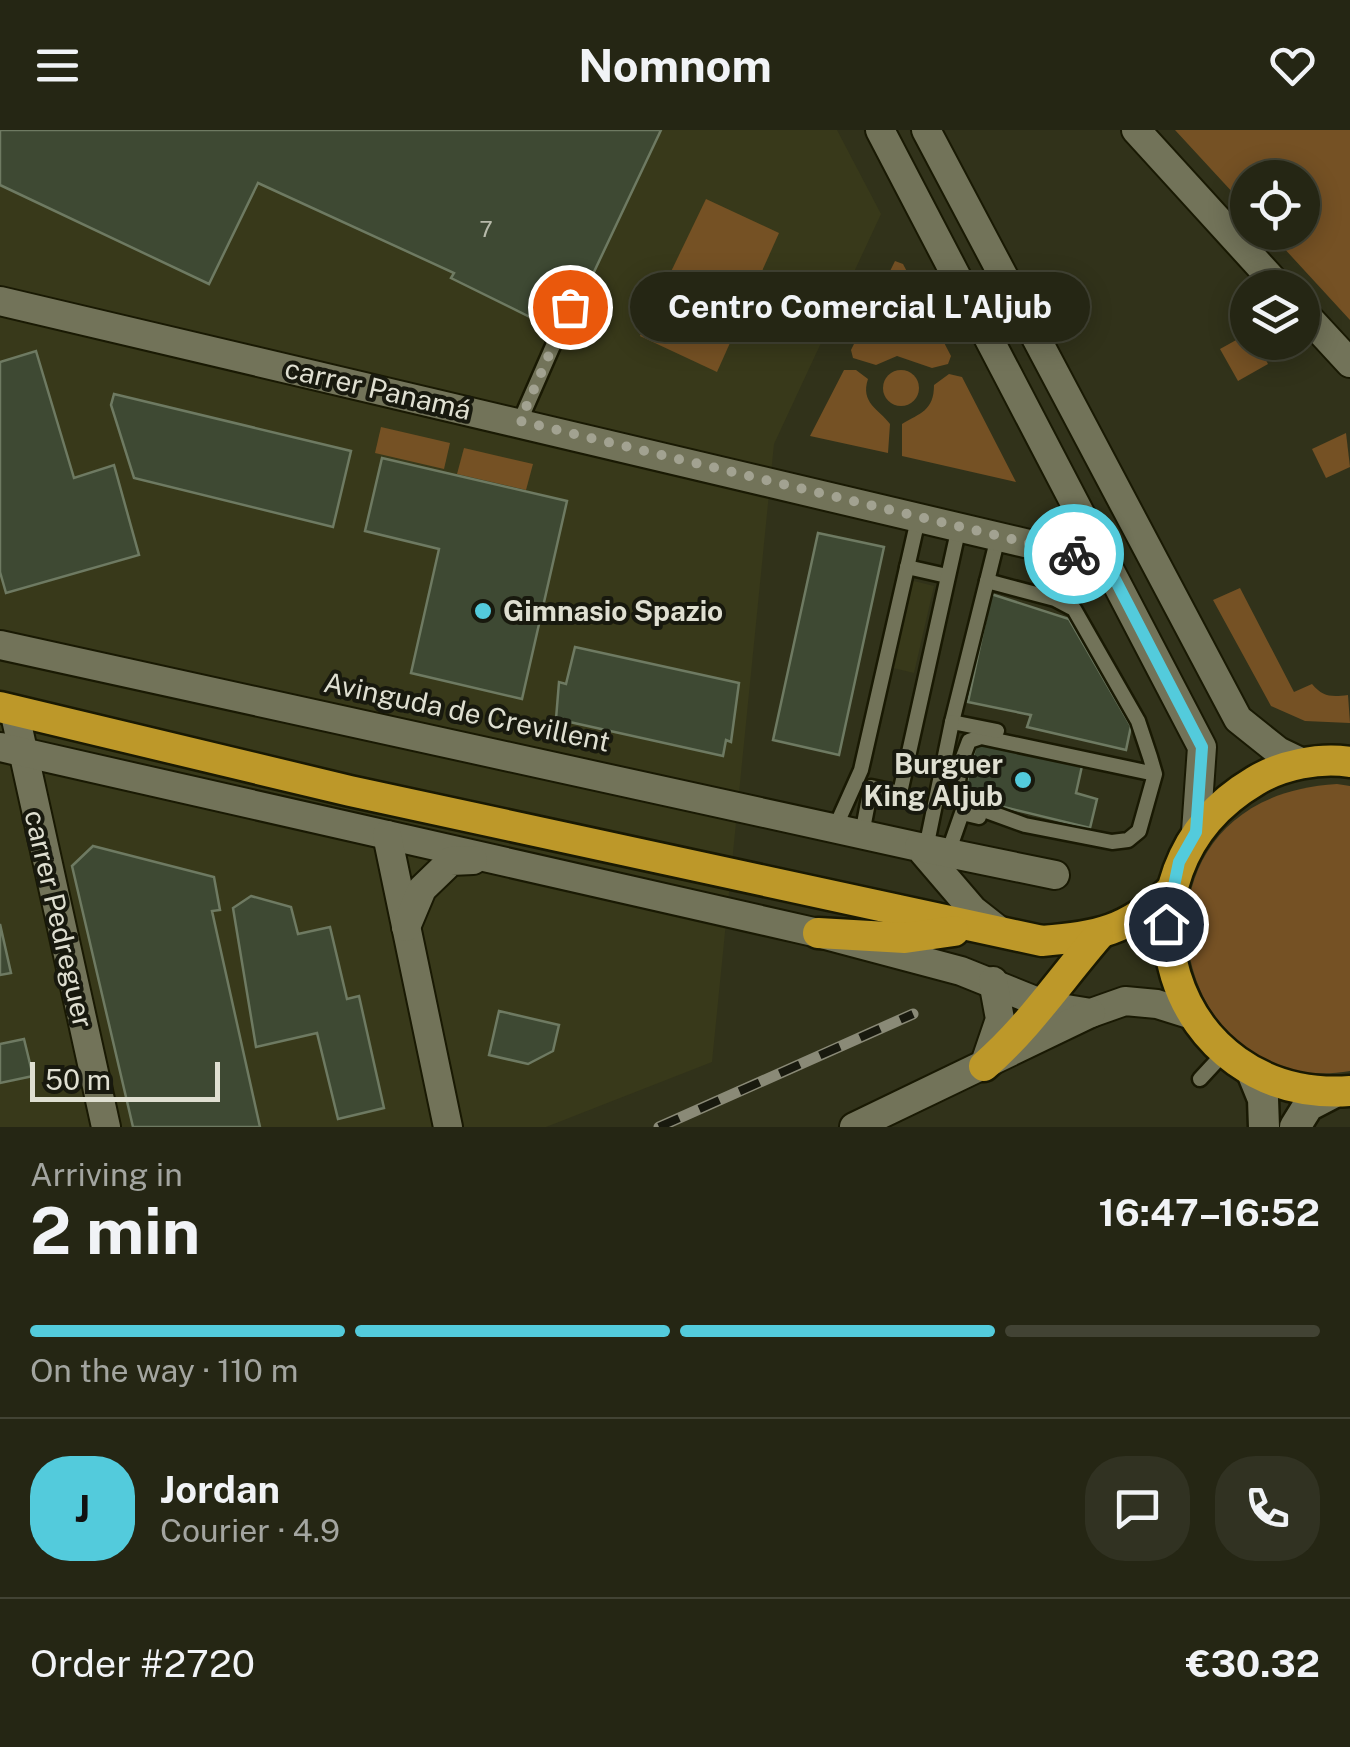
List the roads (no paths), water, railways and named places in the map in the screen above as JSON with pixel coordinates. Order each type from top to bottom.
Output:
[{"type":"highway","points":[[7,709],[350,791],[1042,941],[1098,936],[1129,924],[1170,891]]},
{"type":"highway","points":[[1341,1092],[1291,1088],[1252,1072],[1225,1052],[1192,1015],[1170,962],[1166,924],[1170,891],[1196,832],[1231,795],[1264,775],[1304,763],[1350,762]]},
{"type":"highway","points":[[818,933],[905,938],[990,931]]},
{"type":"highway","points":[[984,1066],[1021,1034],[1040,1002],[1098,936]]},
{"type":"main road","points":[[1252,1072],[1263,1099],[1264,1127]]},
{"type":"main road","points":[[1296,1127],[1308,1106],[1341,1092]]},
{"type":"street","points":[[880,130],[1202,747],[1196,832]]},
{"type":"street","points":[[926,130],[1238,720],[1278,751],[1304,763]]},
{"type":"street","points":[[1136,130],[1264,270]]},
{"type":"street","name":"carrer Panamá","points":[[0,301],[919,514],[1106,562]]},
{"type":"street","points":[[1320,331],[1350,363]]},
{"type":"street","points":[[1106,562],[1143,539]]},
{"type":"street","name":"Avinguda de Crevillent","points":[[0,645],[1055,875]]},
{"type":"street","name":"carrer Pedreguer","points":[[7,709],[11,749],[106,1127]]},
{"type":"street","points":[[11,749],[818,933],[993,981],[1040,1002],[1091,1013]]},
{"type":"street","points":[[350,791],[381,834],[406,927],[448,1127]]},
{"type":"street","points":[[931,849],[990,931]]},
{"type":"street","points":[[406,927],[422,889],[451,860],[482,859]]},
{"type":"street","points":[[984,1066],[1000,1018],[993,981]]},
{"type":"street","points":[[854,1127],[1091,1013],[1126,1001],[1157,1004],[1192,1015]]},
{"type":"lane","points":[[520,421],[570,307]]},
{"type":"lane","points":[[848,831],[919,514]]},
{"type":"lane","points":[[848,831],[871,788],[900,793],[959,526]]},
{"type":"lane","points":[[931,849],[936,796],[998,537]]},
{"type":"lane","points":[[907,567],[947,576]]},
{"type":"lane","points":[[936,796],[945,807],[962,814],[1112,842],[1128,840],[1139,831],[1155,774],[1138,721],[1074,609],[1056,599],[987,581]]},
{"type":"lane","points":[[952,722],[1135,761],[1155,774]]},
{"type":"lane","points":[[1025,825],[956,800],[960,765],[969,741],[982,736],[1155,774]]},
{"type":"lane","points":[[931,849],[962,814]]},
{"type":"lane","points":[[1200,1079],[1225,1052]]},
{"type":"railway","points":[[659,1127],[913,1014]]},
{"type":"place","name":"Centro Comercial L'Aljub","points":[[570,307]]},
{"type":"place","name":"Gimnasio Spazio","points":[[483,611]]},
{"type":"place","name":"Burguer King Aljub","points":[[1023,780]]}]
